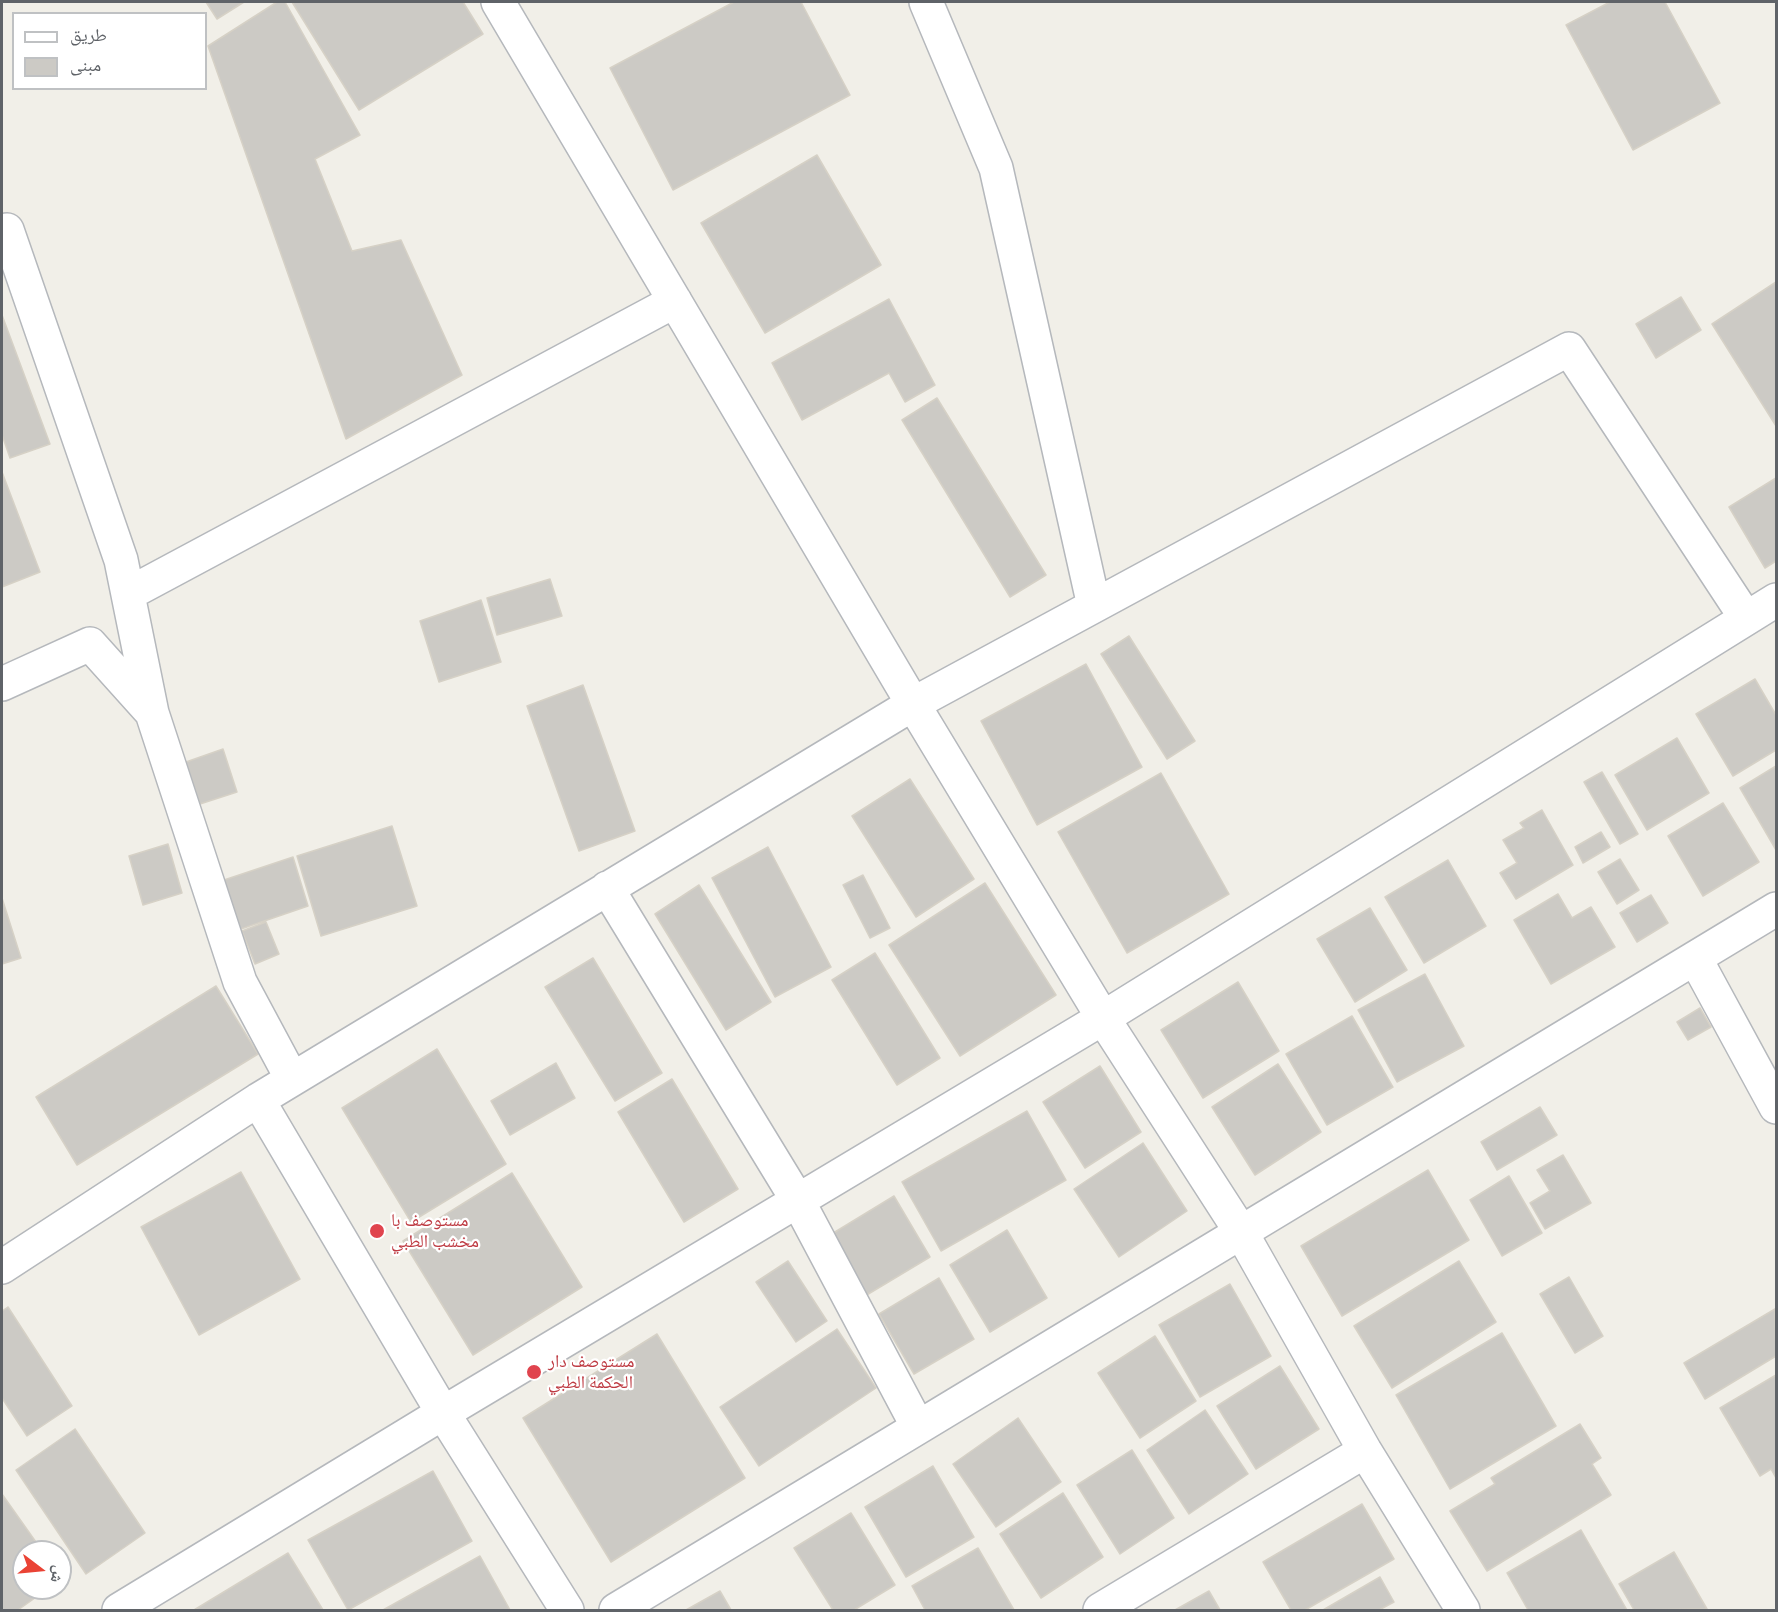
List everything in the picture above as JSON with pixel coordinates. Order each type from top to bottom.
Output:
[{"type":"street","points":[[498,2],[913,704],[1103,1018],[1241,1232],[1365,1450],[1463,1611]]},
{"type":"street","points":[[926,2],[996,168],[1094,606]]},
{"type":"street","points":[[2,232],[7,230],[121,560],[152,713],[240,982],[292,1079]]},
{"type":"street","points":[[128,594],[675,301]]},
{"type":"street","points":[[2,1267],[258,1100],[913,704],[1569,349],[1746,618]]},
{"type":"street","points":[[119,1611],[443,1413],[1103,1018],[1776,600]]},
{"type":"street","points":[[2,684],[90,644],[152,713]]},
{"type":"street","points":[[607,888],[798,1201],[918,1427]]},
{"type":"street","points":[[616,1611],[1776,909]]},
{"type":"street","points":[[1695,958],[1776,1107]]},
{"type":"street","points":[[258,1100],[443,1413],[567,1611]]},
{"type":"street","points":[[1100,1611],[1365,1450]]},
{"type":"building","points":[[206,2],[244,2],[217,19]]},
{"type":"building","points":[[277,2],[285,2],[360,135],[315,159],[352,251],[401,240],[462,375],[346,439],[208,46]]},
{"type":"building","points":[[292,2],[463,2],[483,34],[359,110]]},
{"type":"building","points":[[734,2],[801,2],[850,95],[673,190],[610,68]]},
{"type":"building","points":[[1610,2],[1665,2],[1720,103],[1633,150],[1566,25]]},
{"type":"building","points":[[817,155],[881,265],[765,333],[701,223]]},
{"type":"building","points":[[1776,282],[1776,426],[1712,324]]},
{"type":"building","points":[[1681,297],[1701,330],[1656,358],[1636,324]]},
{"type":"building","points":[[889,299],[935,385],[905,402],[889,373],[802,420],[772,363]]},
{"type":"building","points":[[2,315],[50,444],[10,458],[2,435]]},
{"type":"building","points":[[937,398],[1046,575],[1010,597],[902,420]]},
{"type":"building","points":[[2,472],[40,572],[2,587]]},
{"type":"building","points":[[1776,478],[1776,561],[1765,568],[1729,507]]},
{"type":"building","points":[[550,579],[562,616],[497,635],[487,598]]},
{"type":"building","points":[[481,600],[501,662],[439,682],[420,621]]},
{"type":"building","points":[[1129,636],[1195,741],[1167,759],[1101,654]]},
{"type":"building","points":[[1086,664],[1142,767],[1037,825],[981,721]]},
{"type":"building","points":[[1755,679],[1776,715],[1776,750],[1733,776],[1696,714]]},
{"type":"building","points":[[583,685],[635,831],[579,851],[527,706]]},
{"type":"building","points":[[1677,738],[1709,793],[1647,830],[1615,775]]},
{"type":"building","points":[[223,749],[237,792],[200,804],[186,762]]},
{"type":"building","points":[[1776,766],[1776,850],[1740,788]]},
{"type":"building","points":[[1602,772],[1638,834],[1620,844],[1584,782]]},
{"type":"building","points":[[1161,773],[1229,894],[1127,953],[1058,832]]},
{"type":"building","points":[[910,779],[974,879],[916,917],[852,816]]},
{"type":"building","points":[[1723,803],[1759,862],[1703,896],[1668,836]]},
{"type":"building","points":[[1542,810],[1573,865],[1516,899],[1500,873],[1517,863],[1503,840],[1524,828],[1520,823]]},
{"type":"building","points":[[392,826],[417,906],[321,936],[297,856]]},
{"type":"building","points":[[1601,832],[1610,847],[1583,863],[1575,847]]},
{"type":"building","points":[[168,844],[182,893],[143,905],[129,856]]},
{"type":"building","points":[[768,847],[831,967],[775,997],[712,878]]},
{"type":"building","points":[[293,857],[308,906],[238,930],[221,881]]},
{"type":"building","points":[[1620,859],[1639,890],[1617,904],[1598,872]]},
{"type":"building","points":[[1448,860],[1486,926],[1424,963],[1385,897]]},
{"type":"building","points":[[863,875],[890,928],[870,938],[843,885]]},
{"type":"building","points":[[985,883],[1056,995],[960,1056],[889,945]]},
{"type":"building","points":[[699,885],[771,1002],[726,1030],[655,914]]},
{"type":"building","points":[[1558,894],[1572,918],[1591,907],[1615,947],[1551,984],[1514,920]]},
{"type":"building","points":[[1651,895],[1668,923],[1637,942],[1620,913]]},
{"type":"building","points":[[2,898],[21,958],[2,964]]},
{"type":"building","points":[[1370,908],[1407,970],[1355,1002],[1317,939]]},
{"type":"building","points":[[266,922],[279,954],[255,964],[242,931]]},
{"type":"building","points":[[875,953],[940,1058],[897,1085],[832,980]]},
{"type":"building","points":[[593,958],[662,1073],[615,1101],[545,987]]},
{"type":"building","points":[[1425,974],[1464,1046],[1397,1082],[1358,1010]]},
{"type":"building","points":[[1238,982],[1279,1051],[1203,1098],[1161,1030]]},
{"type":"building","points":[[216,986],[258,1054],[77,1165],[36,1097]]},
{"type":"building","points":[[1700,1008],[1711,1027],[1688,1040],[1677,1022]]},
{"type":"building","points":[[1352,1016],[1393,1087],[1327,1125],[1286,1054]]},
{"type":"building","points":[[437,1049],[506,1164],[411,1222],[342,1108]]},
{"type":"building","points":[[556,1063],[575,1098],[510,1135],[491,1101]]},
{"type":"building","points":[[1278,1064],[1321,1132],[1255,1175],[1212,1107]]},
{"type":"building","points":[[1100,1066],[1141,1132],[1085,1168],[1043,1102]]},
{"type":"building","points":[[672,1079],[738,1189],[684,1222],[618,1112]]},
{"type":"building","points":[[1540,1107],[1557,1135],[1497,1170],[1481,1142]]},
{"type":"building","points":[[1027,1111],[1066,1180],[941,1251],[902,1182]]},
{"type":"building","points":[[1143,1143],[1187,1211],[1119,1257],[1074,1189]]},
{"type":"building","points":[[1563,1155],[1591,1203],[1545,1229],[1530,1203],[1550,1191],[1537,1170]]},
{"type":"building","points":[[1428,1170],[1469,1240],[1342,1316],[1301,1246]]},
{"type":"building","points":[[241,1172],[300,1279],[199,1335],[141,1227]]},
{"type":"building","points":[[512,1173],[582,1287],[473,1355],[403,1241]]},
{"type":"building","points":[[1509,1176],[1542,1233],[1502,1256],[1470,1200]]},
{"type":"building","points":[[894,1196],[930,1257],[865,1296],[830,1235]]},
{"type":"building","points":[[1007,1230],[1047,1298],[990,1332],[950,1265]]},
{"type":"building","points":[[788,1261],[827,1321],[796,1342],[756,1282]]},
{"type":"building","points":[[1459,1261],[1496,1322],[1392,1388],[1354,1326]]},
{"type":"building","points":[[1569,1277],[1603,1336],[1575,1353],[1540,1294]]},
{"type":"building","points":[[939,1278],[974,1339],[914,1374],[879,1314]]},
{"type":"building","points":[[1230,1284],[1271,1356],[1200,1397],[1159,1325]]},
{"type":"building","points":[[8,1307],[72,1406],[27,1436],[2,1398],[2,1311]]},
{"type":"building","points":[[1775,1309],[1776,1356],[1705,1399],[1684,1363]]},
{"type":"building","points":[[837,1329],[876,1388],[759,1466],[720,1407]]},
{"type":"building","points":[[1502,1333],[1556,1426],[1450,1489],[1396,1395]]},
{"type":"building","points":[[657,1334],[745,1478],[611,1562],[523,1418]]},
{"type":"building","points":[[1155,1336],[1196,1401],[1140,1438],[1098,1373]]},
{"type":"building","points":[[1280,1366],[1319,1429],[1256,1469],[1217,1406]]},
{"type":"building","points":[[1776,1375],[1776,1478],[1771,1469],[1760,1476],[1720,1408]]},
{"type":"building","points":[[1205,1410],[1248,1474],[1189,1514],[1147,1450]]},
{"type":"building","points":[[1018,1418],[1061,1482],[996,1527],[953,1464]]},
{"type":"building","points":[[1580,1424],[1601,1458],[1592,1464],[1611,1495],[1487,1571],[1450,1511],[1495,1484],[1491,1478]]},
{"type":"building","points":[[75,1429],[145,1533],[86,1574],[72,1553],[72,1540],[63,1540],[16,1470]]},
{"type":"building","points":[[1132,1450],[1174,1518],[1120,1554],[1077,1485]]},
{"type":"building","points":[[933,1466],[974,1537],[906,1577],[865,1507]]},
{"type":"building","points":[[433,1471],[472,1541],[348,1610],[308,1540]]},
{"type":"building","points":[[1063,1493],[1103,1557],[1041,1598],[1000,1534]]},
{"type":"building","points":[[2,1494],[35,1540],[12,1540],[12,1600],[32,1600],[18,1610],[2,1610]]},
{"type":"building","points":[[1362,1504],[1394,1559],[1305,1610],[1291,1610],[1263,1562]]},
{"type":"building","points":[[851,1513],[895,1585],[854,1610],[833,1610],[794,1548]]},
{"type":"building","points":[[1581,1530],[1627,1610],[1528,1610],[1507,1573]]},
{"type":"building","points":[[978,1548],[1014,1610],[925,1610],[912,1586]]},
{"type":"building","points":[[1674,1552],[1707,1609],[1634,1610],[1619,1584]]},
{"type":"building","points":[[288,1553],[323,1610],[194,1610]]},
{"type":"building","points":[[480,1556],[510,1610],[383,1610]]},
{"type":"building","points":[[1380,1577],[1394,1602],[1379,1610],[1323,1610]]},
{"type":"building","points":[[720,1591],[731,1610],[686,1610]]},
{"type":"building","points":[[1209,1591],[1220,1610],[1175,1610]]},
{"type":"place","name":"مستوصف با مخشب الطبي","points":[[377,1231]]},
{"type":"place","name":"مستوصف دار الحكمة الطبي","points":[[534,1372]]}]
